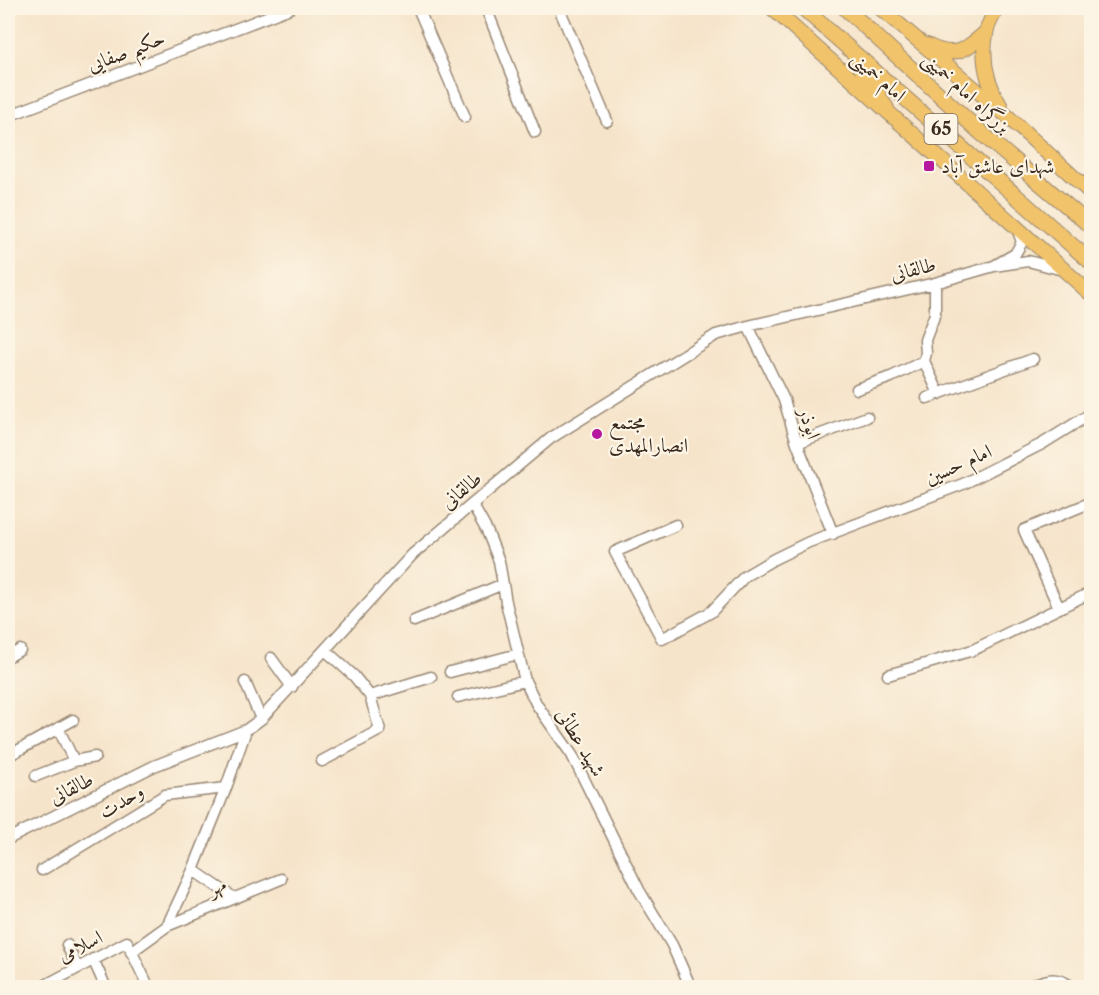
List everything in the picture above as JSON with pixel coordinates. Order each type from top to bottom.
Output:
[{"type":"highway","name":"65","points":[[803,8],[1092,263]]},
{"type":"highway","name":"بزرگراه امام خمینی","points":[[845,8],[979,131],[1091,227]]},
{"type":"highway","points":[[849,48],[886,108]]},
{"type":"highway","points":[[1079,252],[1092,274]]},
{"type":"main road","name":"امام خمینی","points":[[772,8],[1092,295]]},
{"type":"main road","points":[[880,8],[1007,116],[1092,194]]},
{"type":"main road","points":[[997,8],[986,32],[985,66],[991,90],[1007,116]]},
{"type":"main road","points":[[917,40],[936,50],[950,52],[967,49],[986,32]]},
{"type":"street","name":"حکیم صفایی","points":[[8,116],[290,8]]},
{"type":"street","points":[[418,8],[465,117]]},
{"type":"street","points":[[486,8],[535,132]]},
{"type":"street","points":[[559,8],[607,121]]},
{"type":"street","points":[[994,266],[1015,254],[1022,243],[1016,225]]},
{"type":"street","points":[[994,266],[1028,261],[1064,270]]},
{"type":"street","name":"طالقانی","points":[[8,839],[154,766],[246,730],[261,719],[292,687],[413,554],[472,504],[551,438],[716,335],[935,283],[994,266]]},
{"type":"street","points":[[935,283],[935,314],[925,339],[924,362],[939,394]]},
{"type":"street","name":"ابوذر","points":[[747,326],[784,400],[797,443],[833,534]]},
{"type":"street","points":[[927,398],[1033,359]]},
{"type":"street","points":[[857,389],[924,362]]},
{"type":"street","name":"امام حسین","points":[[676,525],[615,552],[662,639],[711,612],[745,576],[809,542],[963,484],[1042,444],[1092,413]]},
{"type":"street","points":[[797,443],[867,417]]},
{"type":"street","points":[[1059,608],[1024,530],[1092,502]]},
{"type":"street","name":"شهید عطائی","points":[[472,504],[499,561],[525,681],[537,705],[572,754],[639,890],[672,945],[691,987]]},
{"type":"street","points":[[414,621],[503,584]]},
{"type":"street","points":[[888,675],[973,650],[1091,593]]},
{"type":"street","points":[[8,657],[20,650]]},
{"type":"street","points":[[322,762],[380,730],[370,696],[354,676],[326,650]]},
{"type":"street","points":[[450,672],[518,654]]},
{"type":"street","points":[[271,657],[292,687]]},
{"type":"street","points":[[370,696],[431,678]]},
{"type":"street","points":[[458,697],[525,681]]},
{"type":"street","points":[[244,682],[261,719]]},
{"type":"street","points":[[8,756],[73,720]]},
{"type":"street","points":[[58,728],[74,761]]},
{"type":"street","points":[[149,987],[131,952],[166,926],[193,870],[226,788],[246,730]]},
{"type":"street","points":[[36,776],[74,761],[95,756]]},
{"type":"street","name":"وحدت","points":[[42,870],[165,795],[226,788]]},
{"type":"street","points":[[193,870],[234,898]]},
{"type":"street","name":"مهر","points":[[166,926],[281,879]]},
{"type":"street","name":"اسلامی","points":[[41,987],[127,942],[131,952]]},
{"type":"street","points":[[68,945],[77,967]]},
{"type":"street","points":[[93,959],[106,987]]},
{"type":"street","points":[[1024,987],[1052,979],[1064,980],[1073,987]]},
{"type":"place","name":"شهدای عاشق آباد","points":[[929,166]]},
{"type":"place","name":"مجتمع انصارالمهدی","points":[[597,434]]}]
